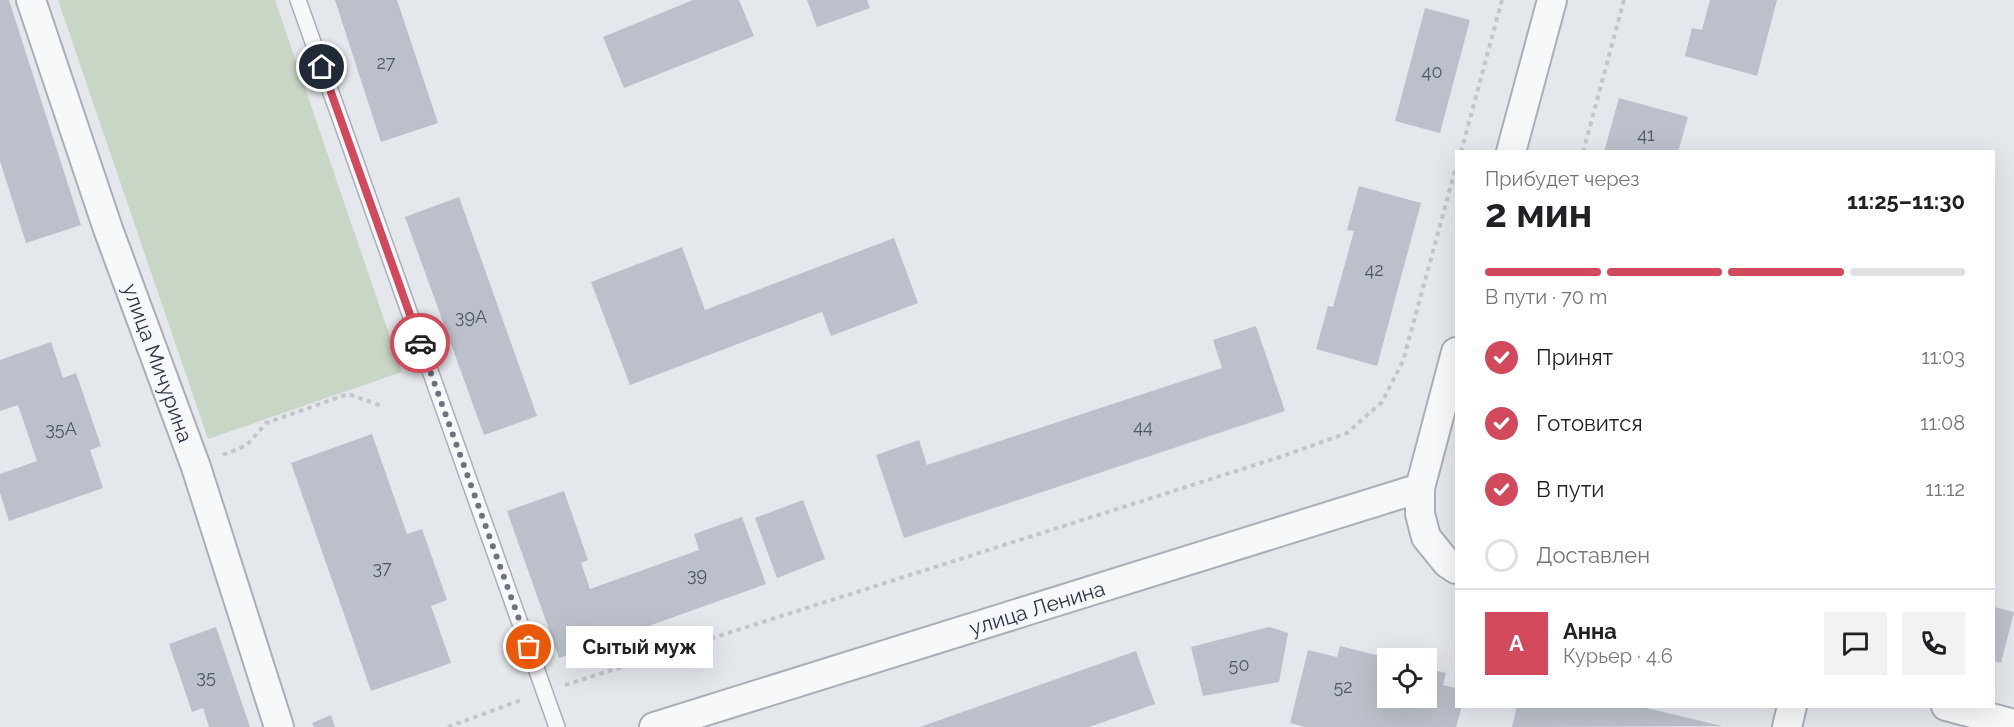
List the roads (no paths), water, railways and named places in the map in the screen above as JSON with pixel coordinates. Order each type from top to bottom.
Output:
[{"type":"street","name":"улица Мичурина","points":[[31,0],[108,229],[196,466],[279,727]]},
{"type":"street","points":[[1512,150],[1552,0]]},
{"type":"street","points":[[1455,356],[1420,488],[1420,514],[1426,537],[1447,562],[1455,567]]},
{"type":"street","name":"улица Ленина","points":[[654,727],[1420,488]]},
{"type":"street","points":[[1787,727],[1792,708]]},
{"type":"street","points":[[1954,708],[2014,724]]},
{"type":"lane","points":[[298,0],[557,727]]},
{"type":"place","name":"Сытый муж","points":[[529,647]]}]
